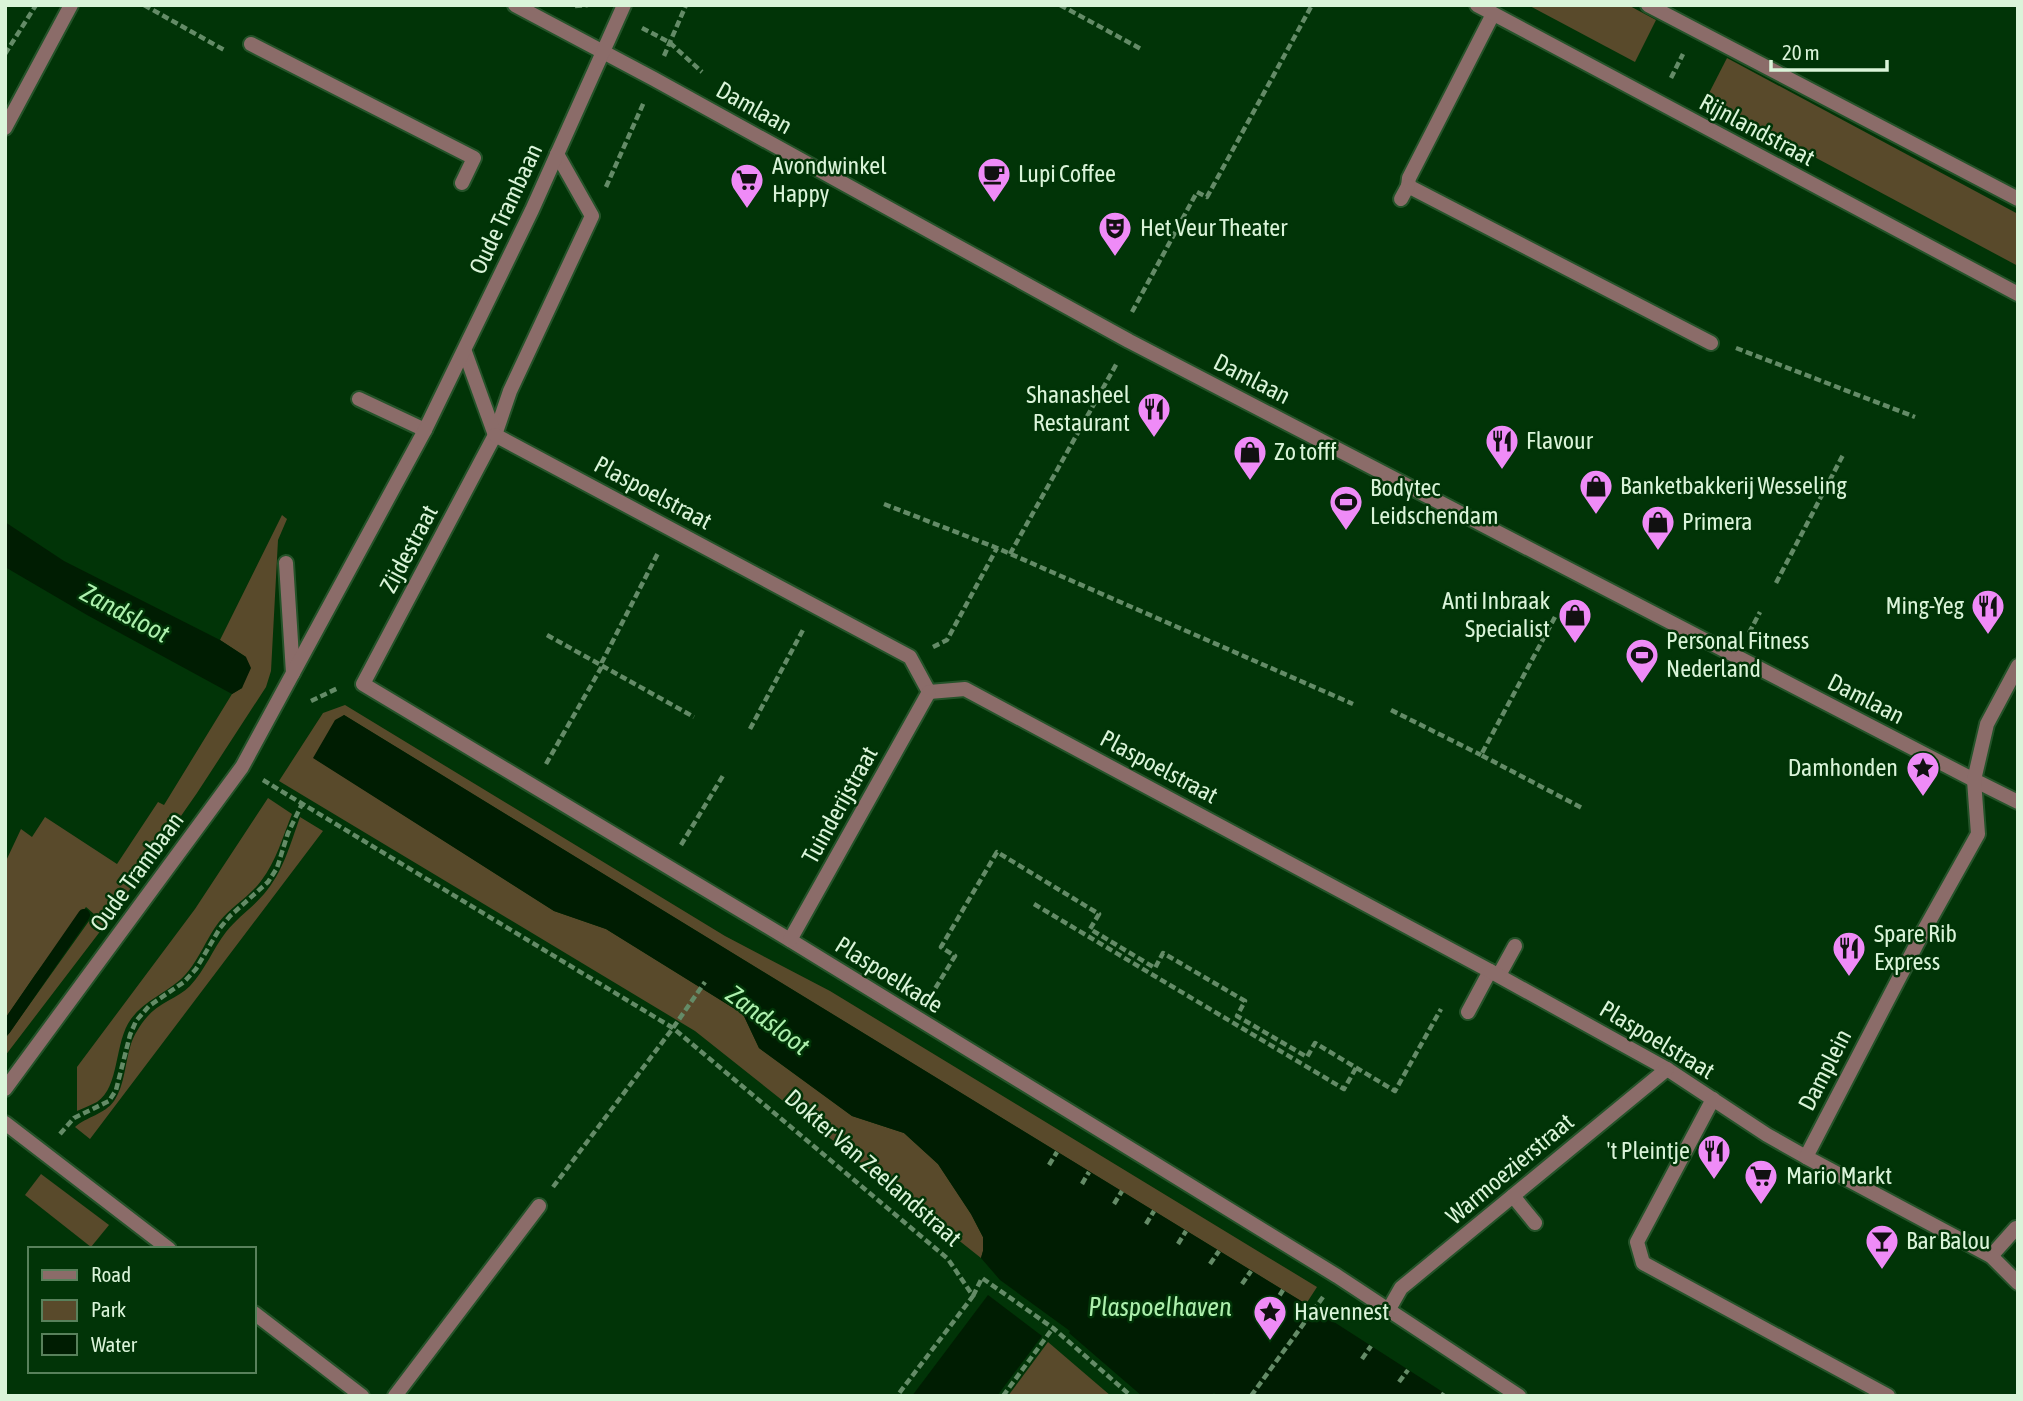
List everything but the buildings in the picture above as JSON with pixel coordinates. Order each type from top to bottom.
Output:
[{"type":"street","points":[[5,128],[71,5]]},
{"type":"street","name":"Damlaan","points":[[515,5],[1129,341],[2018,802]]},
{"type":"street","name":"Oude Trambaan","points":[[5,1089],[242,767],[465,352],[624,5]]},
{"type":"street","name":"Rijnlandstraat","points":[[1476,5],[2018,294]]},
{"type":"street","points":[[1648,5],[2018,200]]},
{"type":"street","points":[[1493,14],[1409,178],[1405,192],[1711,343]]},
{"type":"street","name":"Oude Trambaan","points":[[251,44],[474,158],[462,183]]},
{"type":"street","points":[[557,154],[592,216]]},
{"type":"street","name":"Zijdestraat","points":[[363,684],[495,435],[510,391],[592,216]]},
{"type":"street","points":[[465,352],[495,435]]},
{"type":"street","points":[[359,399],[425,430]]},
{"type":"street","name":"Plaspoelstraat","points":[[495,435],[909,657]]},
{"type":"street","points":[[286,563],[293,673]]},
{"type":"street","points":[[909,657],[929,692]]},
{"type":"street","name":"Damplein","points":[[1806,1157],[1922,934],[1978,834],[1974,780],[1987,724],[2018,666]]},
{"type":"street","name":"Plaspoelkade","points":[[363,684],[790,940],[1315,1262],[1519,1396]]},
{"type":"street","name":"Plaspoelstraat","points":[[929,692],[965,689],[1667,1069],[1767,1135],[1806,1157]]},
{"type":"street","name":"Tuinderijstraat","points":[[790,940],[929,692]]},
{"type":"street","points":[[1468,1012],[1515,946]]},
{"type":"street","name":"Warmoezierstraat","points":[[1389,1309],[1401,1288],[1667,1069]]},
{"type":"street","points":[[1713,1099],[1637,1242],[1643,1263],[1888,1396]]},
{"type":"street","points":[[5,1123],[166,1247]]},
{"type":"street","points":[[1806,1157],[1991,1256],[2018,1283]]},
{"type":"street","points":[[1513,1196],[1535,1223]]},
{"type":"street","points":[[395,1396],[539,1206]]},
{"type":"street","points":[[1991,1256],[2016,1228]]},
{"type":"street","points":[[256,1315],[362,1396]]},
{"type":"path","points":[[5,54],[36,5]]},
{"type":"path","points":[[144,5],[231,53],[251,44]]},
{"type":"path","points":[[669,42],[686,5]]},
{"type":"path","points":[[1060,5],[1141,49]]},
{"type":"path","points":[[1010,554],[1129,341],[1132,309],[1197,191],[1208,197],[1312,5]]},
{"type":"path","points":[[1658,103],[1696,31]]},
{"type":"path","points":[[592,216],[654,79]]},
{"type":"path","points":[[1711,343],[1723,343],[1915,417]]},
{"type":"path","points":[[1776,583],[1844,453]]},
{"type":"path","points":[[884,504],[997,548],[1353,704]]},
{"type":"path","points":[[533,786],[601,664],[671,529]]},
{"type":"path","points":[[909,657],[947,640],[997,548]]},
{"type":"path","points":[[750,729],[816,607]]},
{"type":"path","points":[[1481,755],[1555,617]]},
{"type":"path","points":[[547,635],[694,717]]},
{"type":"path","points":[[1391,710],[1582,808]]},
{"type":"path","name":"Dokter Van Zeelandstraat","points":[[242,767],[673,1028],[948,1259],[973,1296]]},
{"type":"path","points":[[668,867],[724,774]]},
{"type":"path","points":[[44,1154],[74,1118],[109,1101],[116,1090],[136,1021],[149,1006],[184,982],[196,969],[230,916],[268,882],[277,868],[288,833],[302,804]]},
{"type":"path","points":[[917,1019],[955,956],[941,947],[997,852],[1099,914],[1090,929],[1155,968],[1163,953],[1245,1001],[1237,1016],[1307,1057],[1315,1043],[1395,1091],[1442,1007]]},
{"type":"path","points":[[1034,904],[1344,1089],[1356,1068]]},
{"type":"path","points":[[539,1206],[705,982]]},
{"type":"path","points":[[1049,1165],[1057,1152]]},
{"type":"path","points":[[1082,1184],[1090,1172]]},
{"type":"path","points":[[1114,1203],[1122,1191]]},
{"type":"path","points":[[1146,1224],[1154,1211]]},
{"type":"path","points":[[1178,1244],[1186,1231]]},
{"type":"path","points":[[1210,1264],[1219,1251]]},
{"type":"path","points":[[1242,1284],[1251,1271]]},
{"type":"path","points":[[897,1396],[973,1296],[982,1278],[1053,1328],[1131,1396]]},
{"type":"path","points":[[1274,1304],[1283,1290]]},
{"type":"path","points":[[1251,1396],[1318,1305]]},
{"type":"path","points":[[1003,1396],[1053,1328]]},
{"type":"path","points":[[1362,1359],[1371,1346]]},
{"type":"path","points":[[1399,1382],[1408,1370]]},
{"type":"green space","points":[[1528,5],[1628,5],[1656,20],[1635,62]]},
{"type":"green space","points":[[1727,58],[2018,214],[2018,266],[1706,99]]},
{"type":"green space","points":[[282,515],[287,519],[278,540],[271,671],[266,687],[197,793],[105,925],[5,1056],[5,1039],[94,914],[86,907],[5,1019],[5,863],[21,829],[32,837],[45,817],[117,864],[158,802],[164,805],[232,694],[242,688],[246,657],[220,640]]},
{"type":"green space","points":[[345,705],[725,936],[830,991],[1317,1287],[1306,1304],[344,715],[314,758],[554,911],[606,929],[743,1014],[759,1048],[852,1116],[904,1133],[938,1164],[971,1214],[983,1237],[981,1258],[695,1031],[279,781],[323,713]]},
{"type":"green space","points":[[268,798],[292,814],[266,874],[219,922],[186,974],[142,1007],[131,1019],[122,1040],[110,1086],[97,1102],[77,1111],[77,1067],[195,909]]},
{"type":"green space","points":[[300,817],[323,831],[90,1139],[75,1127],[106,1109],[118,1095],[131,1044],[140,1027],[157,1008],[190,986],[226,932],[271,886]]},
{"type":"green space","points":[[41,1174],[109,1225],[91,1247],[25,1195]]},
{"type":"green space","points":[[1048,1342],[1111,1396],[1008,1396]]},
{"type":"water","name":"Zandsloot","points":[[5,522],[64,561],[220,640],[246,657],[251,668],[242,688],[232,694],[5,567]]},
{"type":"water","name":"Plaspoelhaven","points":[[344,715],[1306,1304],[1449,1396],[1217,1396],[1214,1393],[1211,1396],[1142,1396],[1069,1333],[1070,1331],[1000,1280],[981,1258],[983,1237],[971,1214],[938,1164],[904,1133],[852,1116],[759,1048],[743,1014],[606,929],[554,911],[313,758],[335,720]]},
{"type":"water","points":[[988,1295],[1042,1336],[997,1396],[912,1396]]},
{"type":"waterway","points":[[5,1029],[84,915]]},
{"type":"place","name":"Lupi Coffee","points":[[994,204]]},
{"type":"place","name":"Avondwinkel Happy","points":[[747,210]]},
{"type":"place","name":"Het Veur Theater","points":[[1115,258]]},
{"type":"place","name":"Shanasheel Restaurant","points":[[1154,439]]},
{"type":"place","name":"Flavour","points":[[1502,471]]},
{"type":"place","name":"Zo tofff","points":[[1250,482]]},
{"type":"place","name":"Banketbakkerij Wesseling","points":[[1596,516]]},
{"type":"place","name":"Bodytec Leidschendam","points":[[1346,532]]},
{"type":"place","name":"Primera","points":[[1658,552]]},
{"type":"place","name":"Ming-Yeg","points":[[1988,636]]},
{"type":"place","name":"Anti Inbraak Specialist","points":[[1575,645]]},
{"type":"place","name":"Personal Fitness Nederland","points":[[1642,685]]},
{"type":"place","name":"Damhonden","points":[[1923,798]]},
{"type":"place","name":"Spare Rib Express","points":[[1849,978]]},
{"type":"place","name":"'t Pleintje","points":[[1714,1181]]},
{"type":"place","name":"Mario Markt","points":[[1761,1206]]},
{"type":"place","name":"Bar Balou","points":[[1882,1271]]},
{"type":"place","name":"Havennest","points":[[1270,1342]]}]
